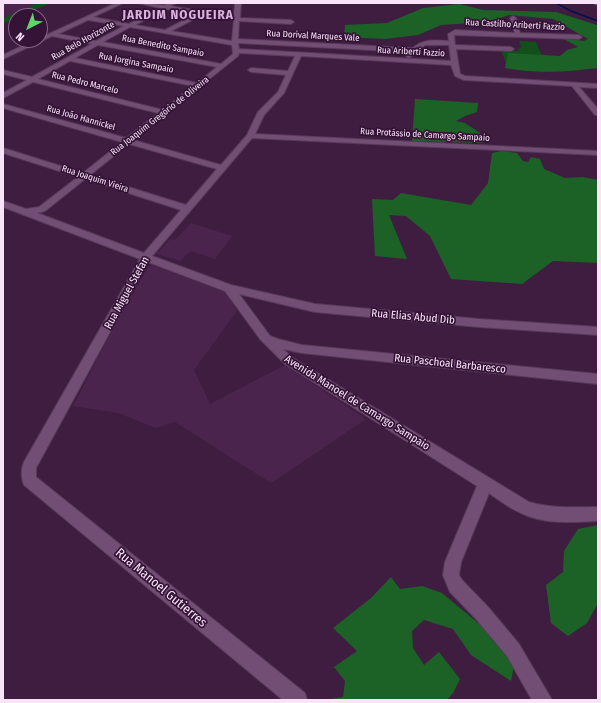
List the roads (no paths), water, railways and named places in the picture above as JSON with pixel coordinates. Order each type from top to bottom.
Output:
[{"type":"street","points":[[3,57],[54,35],[120,3]]},
{"type":"street","points":[[141,3],[237,19],[291,22]]},
{"type":"street","name":"Rua Belo Horizonte","points":[[3,96],[128,26],[173,3]]},
{"type":"street","points":[[236,51],[235,42],[238,3]]},
{"type":"street","points":[[165,32],[201,12]]},
{"type":"street","name":"Rua Dorival Marques Vale","points":[[88,18],[228,43],[235,42],[414,50]]},
{"type":"street","points":[[513,18],[518,34]]},
{"type":"street","name":"Rua Castilho Ariberti Fazzio","points":[[452,45],[451,34],[458,32],[579,37]]},
{"type":"street","name":"Rua Benedito Sampaio","points":[[54,35],[222,66]]},
{"type":"street","points":[[406,60],[422,43],[427,42],[511,49]]},
{"type":"street","points":[[452,45],[454,63]]},
{"type":"street","name":"Rua Ariberti Fazzio","points":[[236,51],[454,63],[457,75],[464,78],[598,86]]},
{"type":"street","name":"Rua Joaquim Gregório de Oliveira","points":[[43,214],[84,176],[236,55],[236,51]]},
{"type":"street","name":"Rua Miguel Stefan","points":[[28,473],[29,467],[146,257],[250,136],[261,114],[281,93],[299,55]]},
{"type":"street","name":"Rua Jorgina Sampaio","points":[[69,59],[199,84]]},
{"type":"street","points":[[251,70],[290,73]]},
{"type":"street","name":"Rua Pedro Marcelo","points":[[3,72],[163,112]]},
{"type":"street","points":[[573,84],[598,114]]},
{"type":"street","name":"Rua João Hannickel","points":[[3,106],[223,168]]},
{"type":"street","name":"Rua Protássio de Camargo Sampaio","points":[[250,136],[598,153]]},
{"type":"street","name":"Rua Joaquim Vieira","points":[[3,150],[188,209]]},
{"type":"street","points":[[3,204],[23,212],[43,214],[146,257],[229,288]]},
{"type":"street","name":"Rua Elias Abud Dib","points":[[229,288],[315,308],[480,323],[598,331]]},
{"type":"street","name":"Avenida Manoel de Camargo Sampaio","points":[[229,288],[277,352],[485,484],[525,508],[541,513],[560,515],[598,514]]},
{"type":"street","name":"Rua Paschoal Barbaresco","points":[[265,338],[275,343],[302,349],[598,379]]},
{"type":"street","points":[[289,361],[293,354],[302,349]]},
{"type":"street","name":"Rua Manoel Gutierres","points":[[28,473],[29,480],[298,700]]},
{"type":"street","points":[[485,484],[453,562],[451,575],[456,586],[482,613],[513,650],[543,700]]},
{"type":"waterway","points":[[556,3],[571,11],[598,21]]},
{"type":"district","name":"JARDIM NOGUEIRA","points":[[178,15]]}]
